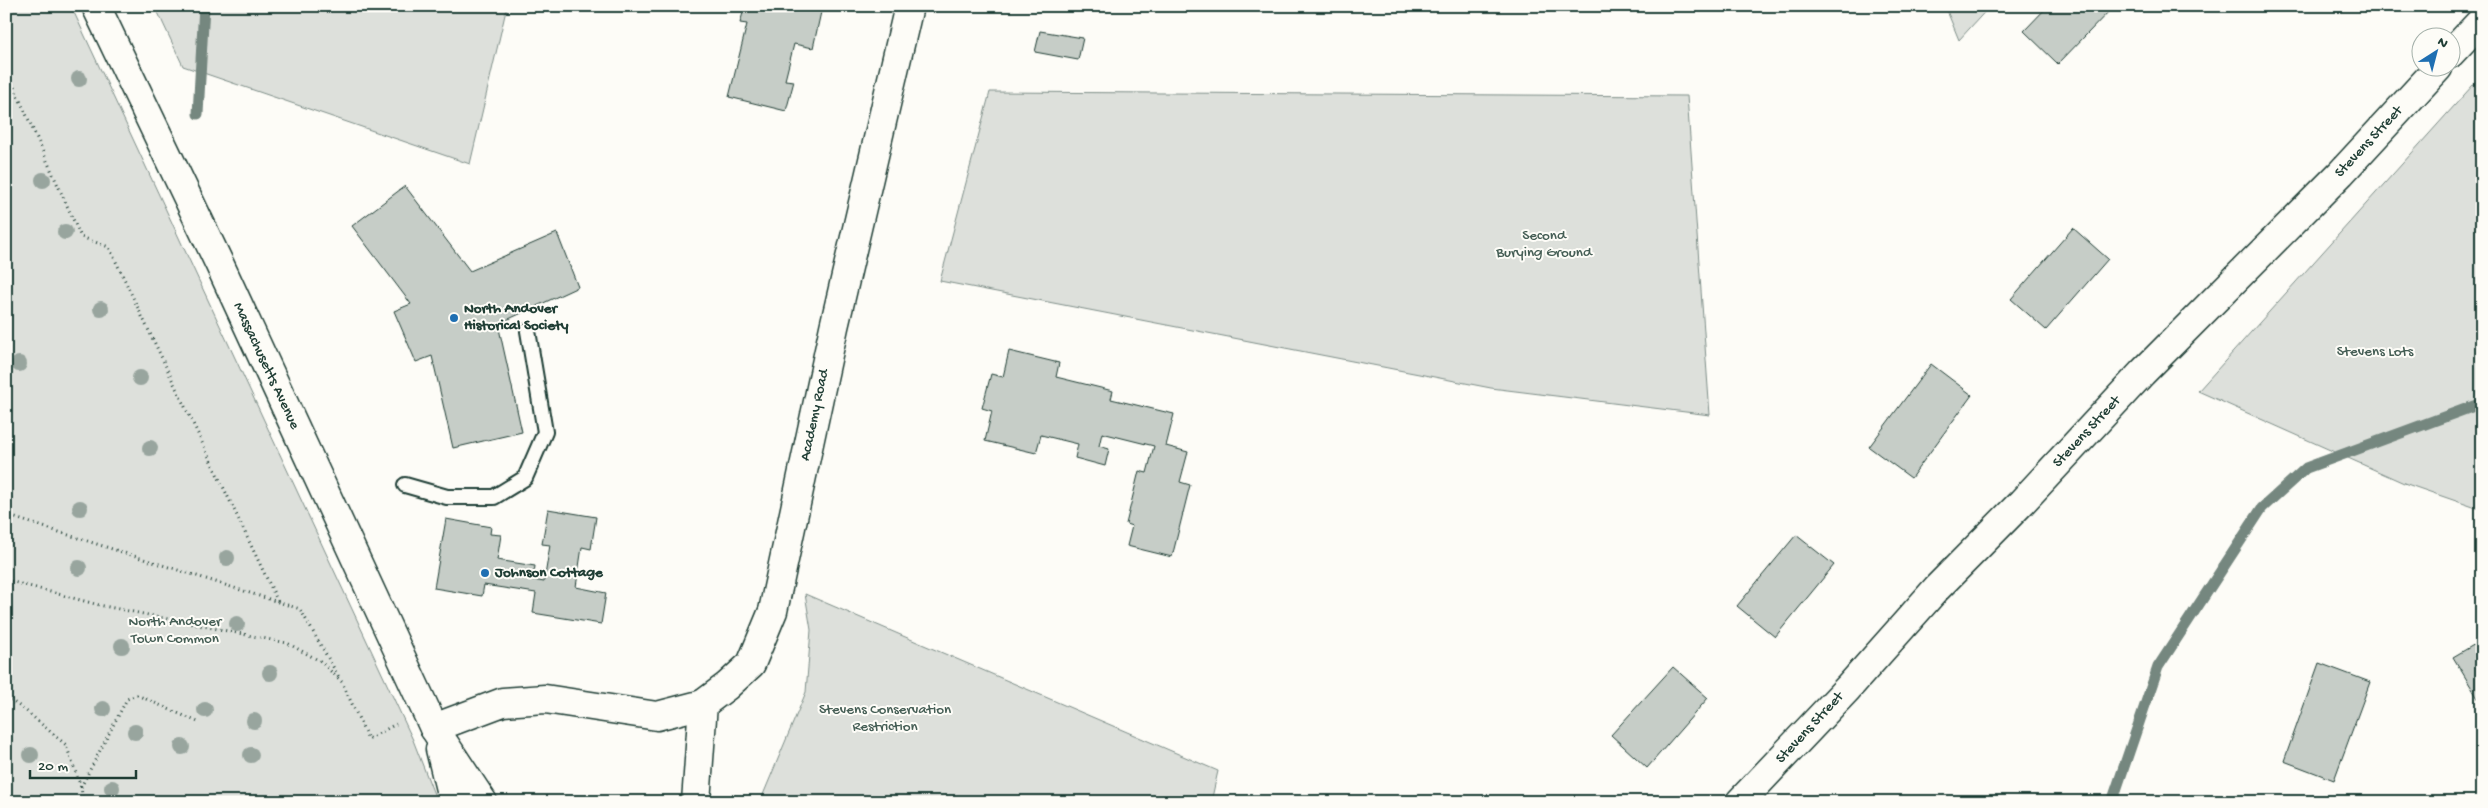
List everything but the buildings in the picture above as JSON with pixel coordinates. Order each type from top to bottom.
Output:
[{"type":"street","name":"Massachusetts Avenue","points":[[96,6],[219,263],[430,718],[483,802]]},
{"type":"street","name":"Academy Road","points":[[703,704],[728,686],[750,664],[773,611],[837,310],[909,6]]},
{"type":"street","points":[[2460,43],[2482,20]]},
{"type":"street","name":"Stevens Street","points":[[1740,802],[1848,688],[1936,588],[2022,502],[2142,373],[2341,173],[2429,78]]},
{"type":"street","points":[[430,718],[503,702],[546,699],[656,716],[703,704],[696,802]]},
{"type":"street","name":"Massachusetts Avenue","points":[[430,718],[453,802]]},
{"type":"lane","points":[[404,485],[447,497],[494,497],[525,478],[545,432],[528,331]]},
{"type":"path","points":[[6,69],[81,238],[109,247],[278,602]]},
{"type":"path","points":[[6,515],[300,609],[342,682],[368,739],[430,718]]},
{"type":"path","points":[[6,580],[99,605],[287,643],[320,660],[342,682]]},
{"type":"path","points":[[81,787],[127,699],[137,695],[200,724]]},
{"type":"path","points":[[6,697],[25,710],[66,745],[81,787],[83,802]]},
{"type":"green space","name":"North Andover Town Common","points":[[6,6],[71,6],[413,740],[437,802],[6,802]]},
{"type":"green space","points":[[155,6],[507,6],[470,164],[183,66]]},
{"type":"green space","points":[[1945,6],[1990,6],[1959,40]]},
{"type":"green space","name":"Stevens Lots","points":[[2482,75],[2482,510],[2404,483],[2198,391]]},
{"type":"green space","name":"Second Burying Ground","points":[[990,92],[1687,96],[1710,415],[1491,388],[940,281]]},
{"type":"green space","name":"Stevens Conservation Restriction","points":[[805,594],[1218,771],[1211,802],[760,802],[806,692],[811,630]]},
{"type":"waterway","points":[[198,114],[204,6]]},
{"type":"waterway","points":[[2112,802],[2158,667],[2262,508],[2306,468],[2482,403]]},
{"type":"place","name":"North Andover Historical Society","points":[[454,318]]},
{"type":"place","name":"Johnson Cottage","points":[[485,573]]}]
